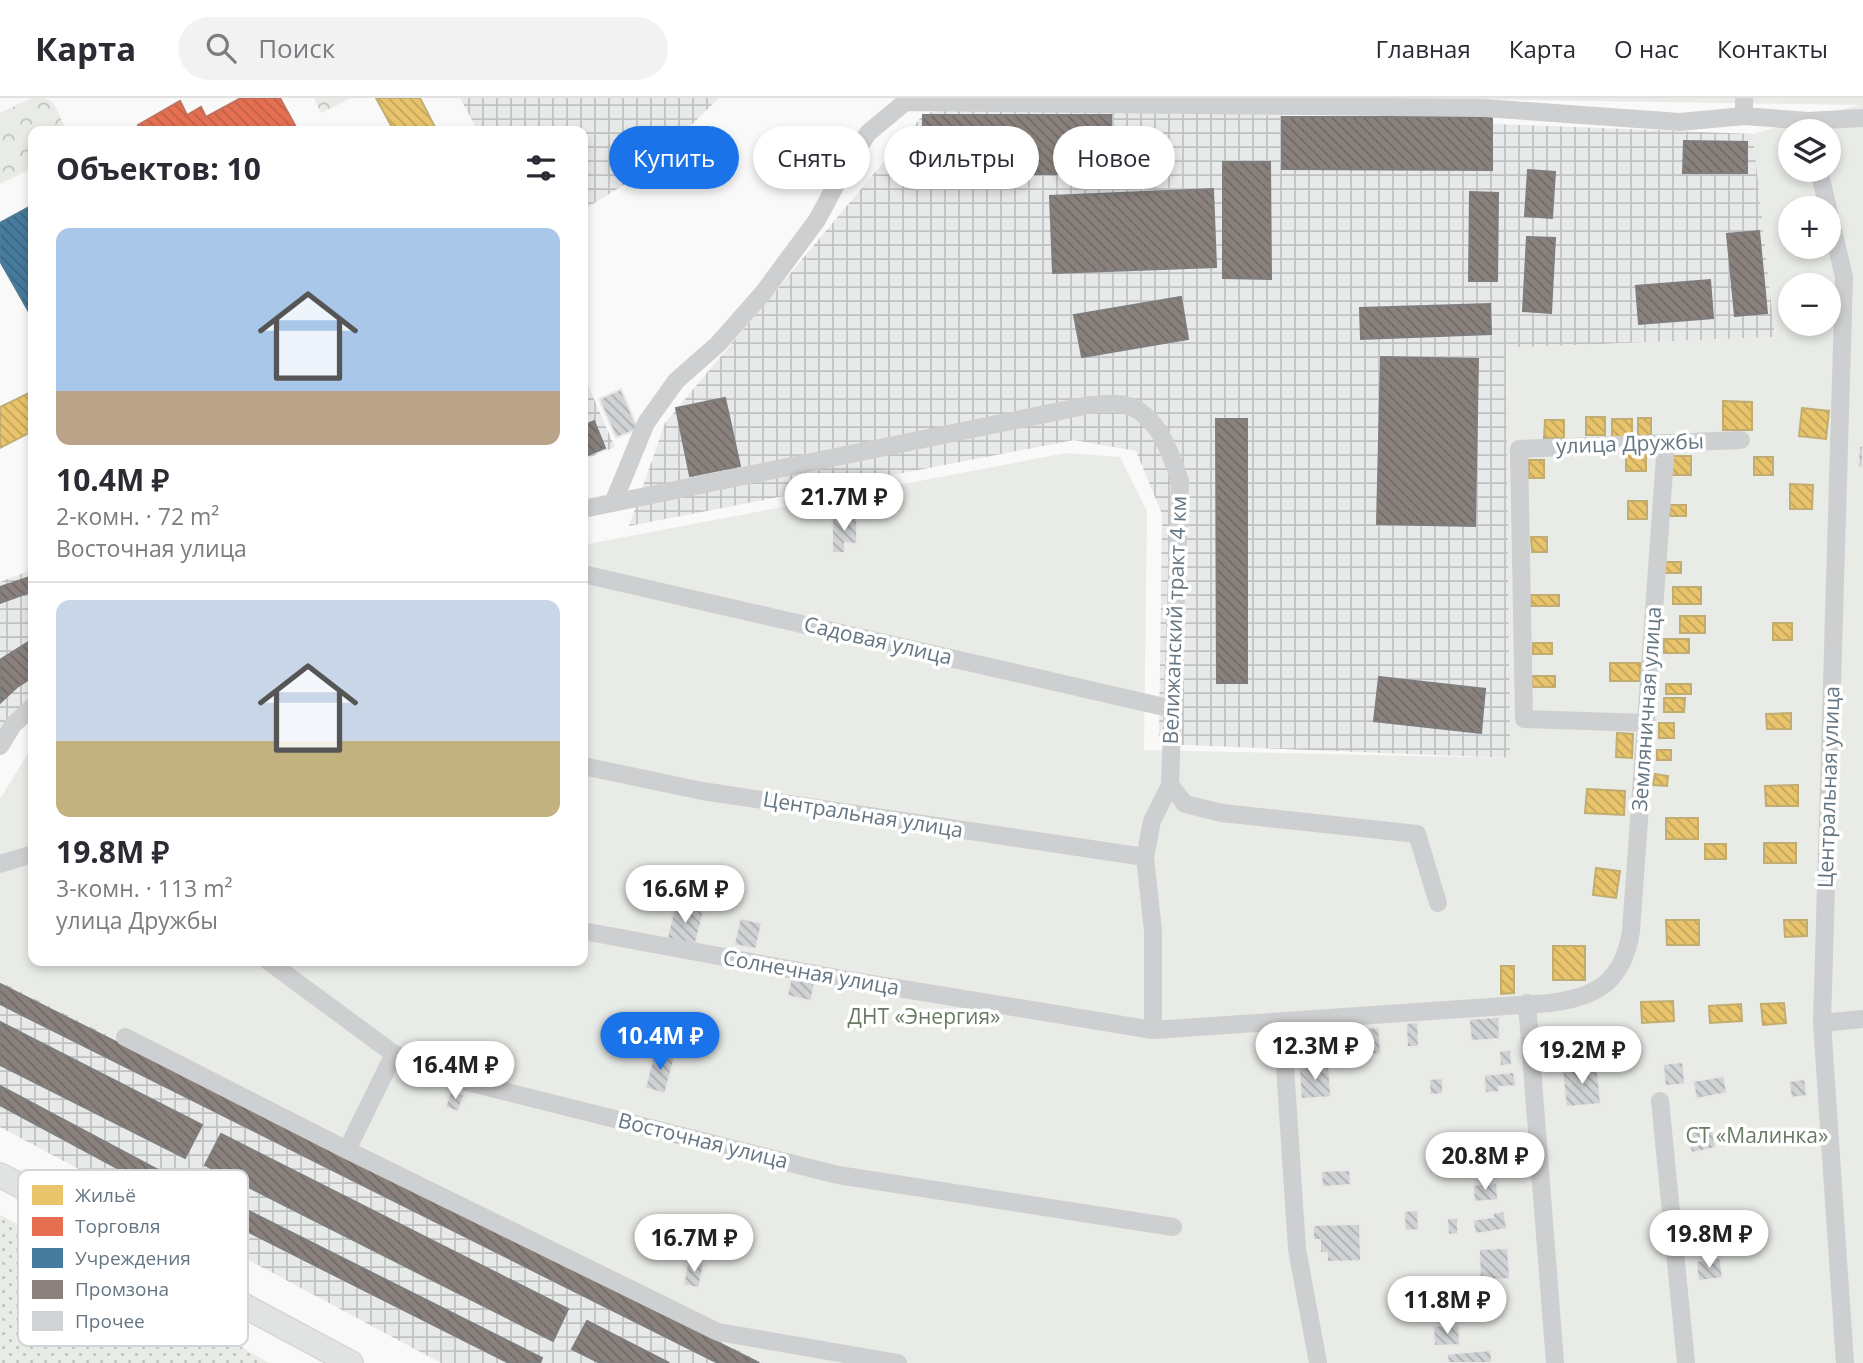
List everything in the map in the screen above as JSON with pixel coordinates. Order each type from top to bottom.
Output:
[{"type":"main road","points":[[0,1175],[18,1185]]},
{"type":"main road","points":[[248,1308],[351,1363]]},
{"type":"street","points":[[1744,98],[1744,116]]},
{"type":"street","points":[[613,503],[646,423],[676,381],[718,344],[763,293],[817,220],[839,179],[869,133],[908,100],[1484,103],[1680,122],[1744,116],[1778,121]]},
{"type":"street","points":[[1841,121],[1863,118]]},
{"type":"street","name":"Центральная улица","points":[[1839,259],[1843,277],[1822,1023],[1845,1363]]},
{"type":"street","name":"Велижанский тракт 4 км","points":[[588,508],[1075,408],[1120,404],[1145,415],[1169,445],[1180,481],[1170,785]]},
{"type":"street","name":"улица Дружбы","points":[[1647,723],[1524,719],[1519,449],[1741,440]]},
{"type":"street","name":"Земляничная улица","points":[[1617,973],[1628,952],[1631,931],[1666,443]]},
{"type":"street","name":"Садовая улица","points":[[588,575],[1173,709]]},
{"type":"street","points":[[0,746],[13,725],[28,711]]},
{"type":"street","name":"Центральная улица","points":[[588,767],[702,791],[1145,857]]},
{"type":"street","points":[[1153,1030],[1153,932],[1145,857],[1152,821],[1170,785],[1185,804],[1222,813],[1417,834],[1438,903]]},
{"type":"street","points":[[0,864],[28,856]]},
{"type":"street","name":"Солнечная улица","points":[[588,932],[843,979],[1153,1030],[1550,1003],[1592,993],[1617,973]]},
{"type":"street","name":"Восточная улица","points":[[275,966],[394,1054],[458,1080],[838,1175],[1173,1227]]},
{"type":"street","points":[[1527,1003],[1555,1363]]},
{"type":"street","points":[[1822,1023],[1863,1019]]},
{"type":"street","points":[[1282,1021],[1297,1249],[1318,1363]]},
{"type":"street","points":[[125,1037],[347,1150],[718,1332],[898,1363]]},
{"type":"street","points":[[347,1150],[394,1054]]},
{"type":"street","points":[[1660,1101],[1686,1363]]},
{"type":"shaded area","points":[[460,98],[719,98],[690,126],[609,126],[609,189],[617,189],[588,207],[588,126],[475,126]]},
{"type":"shaded area","points":[[960,103],[1753,134],[1775,337],[1506,348],[1511,758],[1159,744],[1162,514],[1136,451],[1074,440],[629,526],[665,423],[861,189],[870,189],[870,178],[884,162],[884,189],[1039,189],[1039,126],[914,126],[923,115]]},
{"type":"shaded area","points":[[588,385],[615,447],[588,458]]},
{"type":"shaded area","points":[[28,571],[28,700],[10,715],[0,730],[0,582]]},
{"type":"shaded area","points":[[0,981],[764,1363],[441,1363],[248,1260],[248,1170],[80,1170],[0,1127]]},
{"type":"green space","points":[[31,98],[43,98],[53,102],[65,126],[28,126],[28,170],[0,184],[0,113]]},
{"type":"green space","points":[[314,98],[351,98],[321,113]]},
{"type":"green space","name":"ДНТ «Энергия»","points":[[1392,98],[1863,98],[1863,1363],[764,1363],[0,981],[0,799],[28,753],[28,966],[588,966],[588,544],[1066,453],[1120,457],[1147,511],[1144,750],[1510,758],[1506,348],[1775,337],[1753,134],[1778,127],[1778,182],[1841,182],[1841,119],[1808,119],[1859,105]]},
{"type":"green space","points":[[0,1215],[18,1224],[18,1346],[240,1346],[269,1363],[0,1363]]},
{"type":"building: Жильё","points":[[376,98],[420,98],[434,126],[391,126]]},
{"type":"building: Жильё","points":[[28,393],[28,434],[0,448],[0,407]]},
{"type":"building: Жильё","points":[[1723,401],[1752,402],[1752,430],[1723,430]]},
{"type":"building: Жильё","points":[[1802,408],[1829,411],[1826,439],[1799,436]]},
{"type":"building: Жильё","points":[[1586,417],[1605,417],[1605,435],[1586,435]]},
{"type":"building: Жильё","points":[[1638,418],[1651,418],[1651,436],[1638,436]]},
{"type":"building: Жильё","points":[[1612,419],[1632,419],[1632,437],[1612,437]]},
{"type":"building: Жильё","points":[[1545,420],[1564,420],[1564,438],[1544,438]]},
{"type":"building: Жильё","points":[[1626,453],[1646,453],[1646,471],[1626,471]]},
{"type":"building: Жильё","points":[[1672,456],[1691,456],[1691,475],[1672,475]]},
{"type":"building: Жильё","points":[[1754,457],[1773,457],[1773,475],[1754,475]]},
{"type":"building: Жильё","points":[[1529,460],[1544,460],[1544,478],[1529,478]]},
{"type":"building: Жильё","points":[[1790,484],[1813,485],[1812,509],[1790,509]]},
{"type":"building: Жильё","points":[[1628,501],[1647,501],[1647,519],[1628,519]]},
{"type":"building: Жильё","points":[[1670,505],[1686,505],[1686,516],[1670,516]]},
{"type":"building: Жильё","points":[[1531,537],[1547,537],[1547,552],[1532,552]]},
{"type":"building: Жильё","points":[[1665,562],[1681,562],[1681,573],[1665,573]]},
{"type":"building: Жильё","points":[[1673,587],[1701,587],[1701,604],[1673,604]]},
{"type":"building: Жильё","points":[[1531,595],[1559,595],[1559,606],[1531,606]]},
{"type":"building: Жильё","points":[[1680,616],[1705,616],[1705,633],[1680,633]]},
{"type":"building: Жильё","points":[[1773,623],[1792,623],[1792,640],[1773,640]]},
{"type":"building: Жильё","points":[[1664,639],[1689,639],[1689,653],[1664,653]]},
{"type":"building: Жильё","points":[[1533,643],[1552,643],[1552,654],[1533,654]]},
{"type":"building: Жильё","points":[[1610,663],[1640,663],[1640,681],[1610,681]]},
{"type":"building: Жильё","points":[[1532,676],[1555,676],[1555,687],[1532,687]]},
{"type":"building: Жильё","points":[[1666,684],[1691,684],[1691,694],[1666,694]]},
{"type":"building: Жильё","points":[[1664,698],[1685,698],[1684,712],[1664,712]]},
{"type":"building: Жильё","points":[[1791,713],[1791,729],[1767,729],[1766,714]]},
{"type":"building: Жильё","points":[[1659,723],[1674,723],[1674,738],[1659,738]]},
{"type":"building: Жильё","points":[[1617,733],[1633,734],[1632,758],[1616,757]]},
{"type":"building: Жильё","points":[[1657,750],[1671,750],[1671,760],[1657,760]]},
{"type":"building: Жильё","points":[[1655,774],[1668,776],[1667,786],[1653,785]]},
{"type":"building: Жильё","points":[[1798,785],[1798,806],[1766,806],[1765,786]]},
{"type":"building: Жильё","points":[[1587,789],[1625,791],[1624,815],[1585,813]]},
{"type":"building: Жильё","points":[[1666,818],[1698,818],[1698,839],[1666,839]]},
{"type":"building: Жильё","points":[[1764,843],[1796,843],[1796,863],[1764,863]]},
{"type":"building: Жильё","points":[[1705,844],[1726,844],[1726,859],[1705,859]]},
{"type":"building: Жильё","points":[[1596,868],[1620,871],[1616,898],[1593,895]]},
{"type":"building: Жильё","points":[[1666,920],[1699,920],[1699,945],[1667,945]]},
{"type":"building: Жильё","points":[[1784,920],[1807,920],[1807,936],[1785,937]]},
{"type":"building: Жильё","points":[[1553,946],[1585,946],[1585,980],[1553,980]]},
{"type":"building: Жильё","points":[[1501,966],[1514,966],[1514,993],[1501,994]]},
{"type":"building: Жильё","points":[[1673,1001],[1674,1021],[1642,1023],[1641,1002]]},
{"type":"building: Жильё","points":[[1784,1003],[1786,1023],[1763,1025],[1761,1004]]},
{"type":"building: Жильё","points":[[1741,1004],[1742,1021],[1710,1023],[1709,1006]]},
{"type":"building: Торговля","points":[[241,98],[280,98],[295,126],[138,125],[180,101],[187,115],[201,107],[206,117]]},
{"type":"building: Учреждения","points":[[28,208],[28,310],[0,261],[0,223]]},
{"type":"building: Промзона","points":[[923,115],[1111,115],[1111,126],[1053,126],[1053,174],[1039,174],[1039,126],[923,126]]},
{"type":"building: Промзона","points":[[1282,117],[1492,117],[1492,170],[1282,169]]},
{"type":"building: Промзона","points":[[1684,141],[1747,142],[1747,173],[1683,173]]},
{"type":"building: Промзона","points":[[1223,162],[1270,162],[1271,279],[1223,278]]},
{"type":"building: Промзона","points":[[1528,170],[1555,172],[1552,218],[1525,216]]},
{"type":"building: Промзона","points":[[1213,189],[1216,267],[1053,273],[1050,196]]},
{"type":"building: Промзона","points":[[1470,192],[1498,193],[1497,281],[1469,281]]},
{"type":"building: Промзона","points":[[1759,231],[1767,313],[1735,316],[1727,234]]},
{"type":"building: Промзона","points":[[1527,237],[1555,238],[1551,313],[1523,311]]},
{"type":"building: Промзона","points":[[1710,280],[1713,318],[1639,324],[1636,286]]},
{"type":"building: Промзона","points":[[1181,297],[1188,339],[1082,357],[1074,315]]},
{"type":"building: Промзона","points":[[1490,304],[1491,334],[1361,339],[1360,308]]},
{"type":"building: Промзона","points":[[1381,357],[1478,359],[1475,526],[1377,524]]},
{"type":"building: Промзона","points":[[725,398],[740,466],[690,476],[676,408]]},
{"type":"building: Промзона","points":[[1216,419],[1247,419],[1247,683],[1217,683]]},
{"type":"building: Промзона","points":[[594,421],[605,448],[588,455],[588,424]]},
{"type":"building: Промзона","points":[[28,578],[28,593],[0,603],[0,587]]},
{"type":"building: Промзона","points":[[28,642],[28,680],[0,703],[0,660]]},
{"type":"building: Промзона","points":[[1379,677],[1485,689],[1481,733],[1374,721]]},
{"type":"building: Промзона","points":[[0,984],[759,1363],[718,1363],[0,1004]]},
{"type":"building: Промзона","points":[[0,1022],[202,1125],[185,1158],[0,1065]]},
{"type":"building: Промзона","points":[[0,1086],[158,1170],[121,1170],[0,1105]]},
{"type":"building: Промзона","points":[[221,1134],[568,1309],[553,1341],[248,1187],[248,1170],[215,1170],[205,1165]]},
{"type":"building: Промзона","points":[[248,1211],[542,1358],[540,1363],[509,1363],[248,1232]]},
{"type":"building: Промзона","points":[[587,1321],[669,1363],[600,1363],[572,1349]]},
{"type":"building: Прочее","points":[[621,389],[638,429],[616,438],[599,399]]},
{"type":"building: Прочее","points":[[1859,446],[1863,446],[1863,467],[1858,467]]},
{"type":"building: Прочее","points":[[832,516],[857,516],[857,544],[845,543],[845,553],[832,553]]},
{"type":"building: Прочее","points":[[675,904],[704,911],[695,946],[667,938]]},
{"type":"building: Прочее","points":[[740,918],[762,923],[756,949],[734,945]]},
{"type":"building: Прочее","points":[[791,977],[815,982],[811,1001],[787,996]]},
{"type":"building: Прочее","points":[[1499,1017],[1500,1039],[1471,1041],[1469,1019]]},
{"type":"building: Прочее","points":[[1418,1022],[1419,1047],[1407,1047],[1406,1023]]},
{"type":"building: Прочее","points":[[1613,1026],[1616,1057],[1581,1060],[1579,1028]]},
{"type":"building: Прочее","points":[[1379,1027],[1381,1054],[1352,1056],[1350,1030]]},
{"type":"building: Прочее","points":[[655,1050],[675,1056],[665,1094],[645,1088]]},
{"type":"building: Прочее","points":[[1511,1050],[1512,1065],[1500,1066],[1499,1051]]},
{"type":"building: Прочее","points":[[1683,1062],[1685,1084],[1665,1086],[1663,1064]]},
{"type":"building: Прочее","points":[[1329,1065],[1331,1097],[1301,1099],[1299,1068]]},
{"type":"building: Прочее","points":[[1597,1065],[1601,1104],[1566,1107],[1562,1068]]},
{"type":"building: Прочее","points":[[1514,1072],[1516,1086],[1499,1087],[1500,1092],[1485,1093],[1484,1075]]},
{"type":"building: Прочее","points":[[1724,1076],[1727,1093],[1696,1099],[1693,1081]]},
{"type":"building: Прочее","points":[[1443,1078],[1443,1094],[1430,1095],[1429,1079]]},
{"type":"building: Прочее","points":[[1805,1079],[1807,1096],[1791,1098],[1789,1081]]},
{"type":"building: Прочее","points":[[451,1091],[464,1095],[458,1112],[445,1107]]},
{"type":"building: Прочее","points":[[1712,1126],[1716,1148],[1691,1153],[1687,1131]]},
{"type":"building: Прочее","points":[[1505,1154],[1507,1171],[1471,1174],[1469,1157]]},
{"type":"building: Прочее","points":[[1350,1170],[1351,1185],[1322,1187],[1321,1171]]},
{"type":"building: Прочее","points":[[1497,1183],[1498,1200],[1474,1202],[1473,1185]]},
{"type":"building: Прочее","points":[[1418,1210],[1419,1230],[1405,1231],[1404,1211]]},
{"type":"building: Прочее","points":[[1504,1211],[1507,1229],[1475,1234],[1473,1220],[1493,1217],[1493,1213]]},
{"type":"building: Прочее","points":[[1447,1218],[1458,1218],[1458,1234],[1448,1235]]},
{"type":"building: Прочее","points":[[1360,1224],[1361,1261],[1327,1262],[1327,1253],[1320,1253],[1320,1240],[1313,1240],[1313,1225]]},
{"type":"building: Прочее","points":[[1508,1248],[1510,1279],[1480,1280],[1479,1249]]},
{"type":"building: Прочее","points":[[1720,1258],[1723,1278],[1698,1281],[1696,1261]]},
{"type":"building: Прочее","points":[[688,1260],[704,1263],[699,1288],[683,1285]]},
{"type":"building: Прочее","points":[[1459,1325],[1460,1345],[1434,1346],[1433,1326]]},
{"type":"building: Прочее","points":[[1491,1350],[1492,1363],[1448,1363],[1447,1354]]},
{"type":"park label","name":"CТ «Малинка»","points":[[1757,1136]]}]
